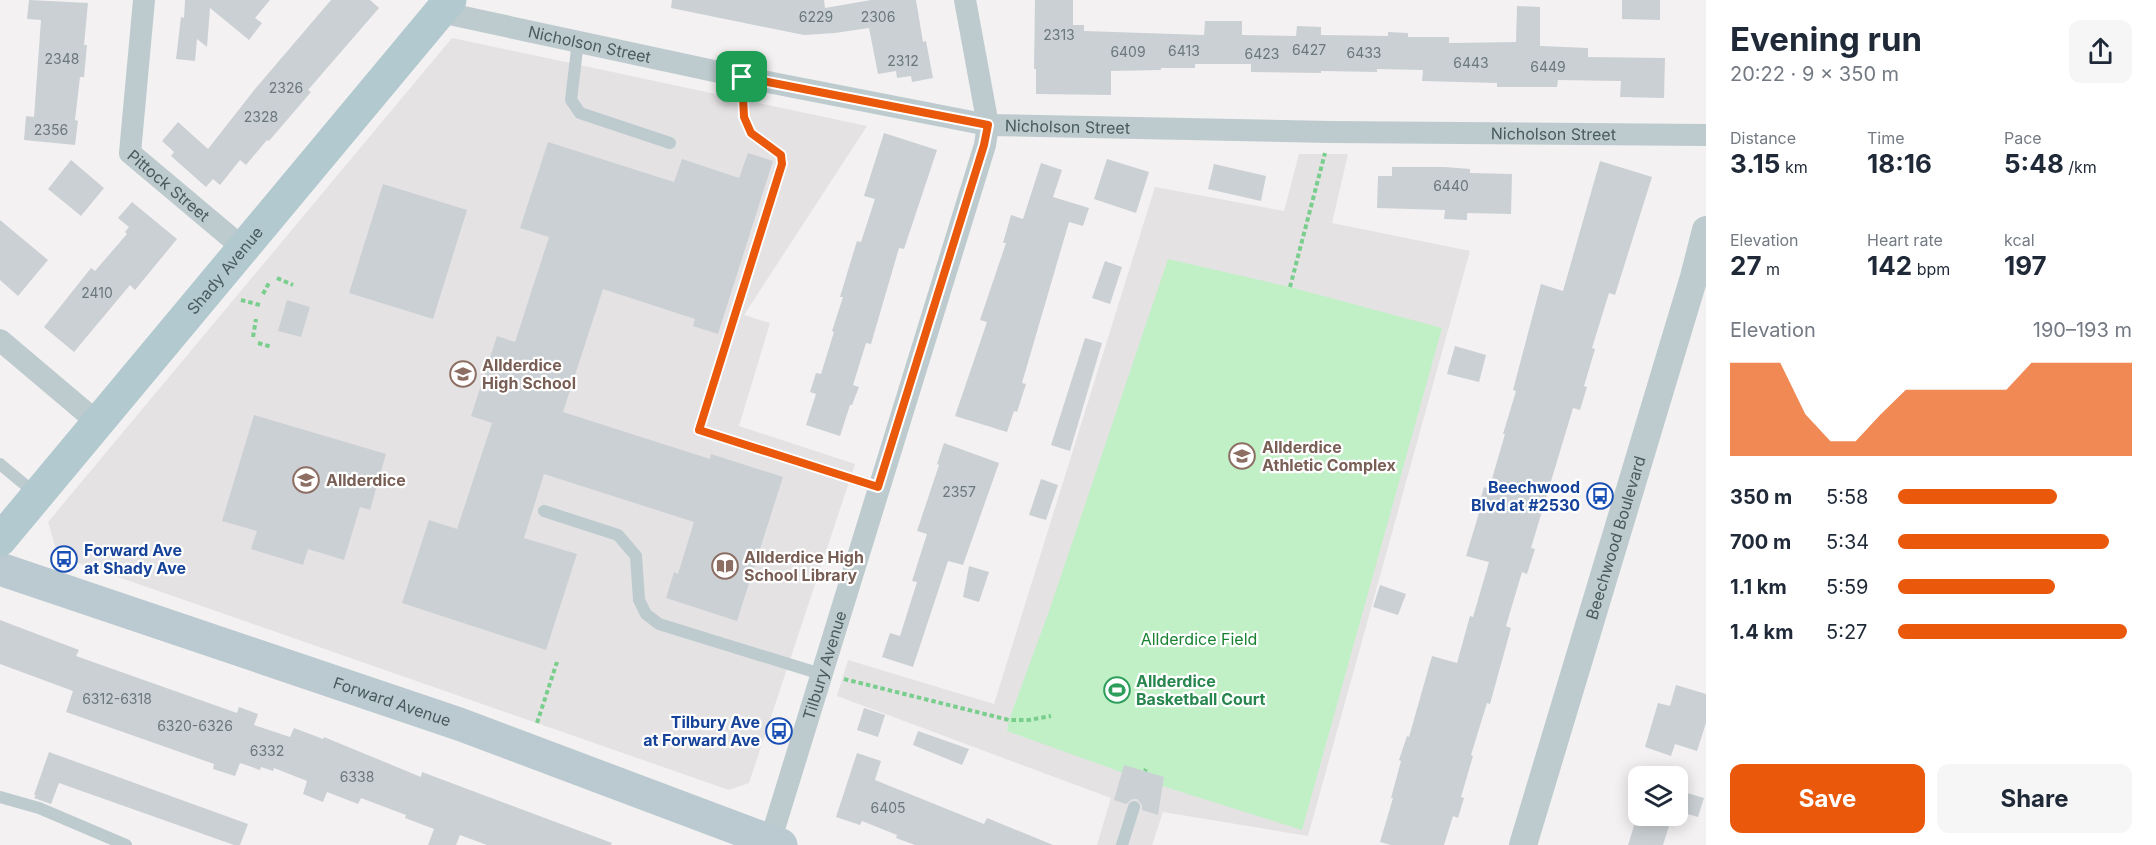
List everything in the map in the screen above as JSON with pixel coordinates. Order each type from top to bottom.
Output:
[{"type":"main road","name":"Shady Avenue","points":[[0,540],[445,6]]},
{"type":"main road","name":"Forward Avenue","points":[[0,569],[459,724],[773,844]]},
{"type":"street","name":"Pittock Street","points":[[144,0],[130,153],[243,248]]},
{"type":"street","name":"Tilbury Avenue","points":[[773,844],[821,674],[981,157],[988,125],[965,0]]},
{"type":"street","name":"Nicholson Street","points":[[445,6],[578,41],[742,77],[988,125],[1330,132],[1706,135]]},
{"type":"street","name":"Beechwood Boulevard","points":[[1523,845],[1700,280],[1706,230]]},
{"type":"street","points":[[0,340],[98,422]]},
{"type":"lane","points":[[578,41],[571,100],[580,113],[670,143]]},
{"type":"lane","points":[[742,77],[744,117],[751,133],[781,155],[782,164],[699,430],[878,487]]},
{"type":"lane","points":[[0,464],[37,495]]},
{"type":"lane","points":[[544,512],[618,535],[636,556],[639,600],[646,614],[659,624],[821,674]]},
{"type":"lane","points":[[0,796],[39,808],[126,845]]},
{"type":"lane","points":[[1122,845],[1134,807]]},
{"type":"path","points":[[1290,287],[1330,132]]},
{"type":"path","points":[[277,278],[293,285]]},
{"type":"path","points":[[263,294],[270,281]]},
{"type":"path","points":[[241,300],[260,305]]},
{"type":"path","points":[[253,337],[256,319]]},
{"type":"path","points":[[258,343],[272,347]]},
{"type":"path","points":[[535,727],[557,662]]},
{"type":"path","points":[[821,674],[1009,720],[1029,720],[1051,716]]},
{"type":"shaded area","name":"Allderdice High School","points":[[452,38],[867,126],[744,315],[770,323],[739,426],[855,464],[749,783],[729,790],[58,556],[48,522]]},
{"type":"shaded area","name":"Allderdice Field","points":[[1299,154],[1348,154],[1332,223],[1470,251],[1308,836],[1163,812],[1152,845],[1097,845],[1111,798],[837,696],[848,660],[994,704],[1155,187],[1284,211]]},
{"type":"green space","name":"Allderdice Field","points":[[1168,259],[1290,287],[1442,328],[1302,830],[1143,780],[1007,731]]},
{"type":"building","points":[[29,0],[88,3],[84,45],[87,45],[84,77],[80,77],[75,120],[78,121],[75,145],[24,140],[26,116],[34,117],[41,20],[27,19]]},
{"type":"building","points":[[185,0],[270,0],[255,18],[262,23],[249,40],[210,8],[207,47],[197,39],[195,61],[176,59]]},
{"type":"building","points":[[331,0],[370,0],[379,8],[308,90],[311,92],[246,165],[240,160],[220,185],[213,179],[206,187],[171,156],[174,152],[162,141],[178,122],[208,149],[255,89]]},
{"type":"building","points":[[672,0],[824,0],[825,8],[871,0],[916,0],[923,42],[926,41],[933,78],[912,82],[911,76],[897,78],[896,71],[878,74],[869,28],[804,35],[671,8]]},
{"type":"building","points":[[1035,0],[1073,0],[1073,25],[1084,25],[1084,31],[1204,35],[1205,21],[1242,21],[1242,35],[1296,36],[1297,26],[1321,27],[1321,35],[1388,36],[1388,32],[1408,33],[1408,37],[1449,37],[1449,43],[1516,42],[1517,6],[1540,7],[1540,46],[1588,48],[1588,57],[1665,58],[1664,98],[1620,97],[1621,81],[1558,80],[1557,87],[1497,87],[1497,83],[1422,81],[1423,70],[1377,69],[1377,72],[1321,71],[1321,73],[1251,72],[1251,64],[1195,64],[1195,68],[1111,71],[1111,95],[1036,94]]},
{"type":"building","points":[[1622,0],[1660,0],[1660,20],[1622,19]]},
{"type":"building","points":[[884,133],[937,150],[904,249],[899,248],[871,344],[866,343],[853,385],[859,387],[850,405],[840,436],[806,425],[816,394],[810,392],[816,373],[821,374],[857,241],[861,242],[875,199],[864,196]]},
{"type":"building","points":[[548,142],[674,182],[682,159],[739,178],[748,153],[773,161],[718,334],[693,326],[695,319],[603,289],[563,412],[710,459],[711,454],[783,477],[737,621],[666,598],[674,572],[678,574],[694,522],[544,474],[524,538],[577,554],[546,650],[402,603],[429,520],[457,529],[492,423],[471,416],[497,336],[515,342],[549,237],[520,228]]},
{"type":"building","points":[[1107,159],[1149,172],[1136,213],[1094,199]]},
{"type":"building","points":[[71,160],[104,188],[81,216],[48,189]]},
{"type":"building","points":[[1600,161],[1652,177],[1615,295],[1609,293],[1592,348],[1595,349],[1584,386],[1587,387],[1580,410],[1573,408],[1531,548],[1535,549],[1527,574],[1522,572],[1506,626],[1511,628],[1490,704],[1487,703],[1471,755],[1473,756],[1461,797],[1464,798],[1458,818],[1453,816],[1444,845],[1391,845],[1380,842],[1393,798],[1391,798],[1401,761],[1399,760],[1407,736],[1409,737],[1432,656],[1457,663],[1470,616],[1473,617],[1489,562],[1466,556],[1479,513],[1477,512],[1484,487],[1489,489],[1505,434],[1503,434],[1516,391],[1513,390],[1541,284],[1563,291]]},
{"type":"building","points":[[1041,163],[1062,170],[1053,197],[1089,208],[1083,226],[1069,222],[1022,383],[1026,384],[1017,412],[1014,411],[1007,432],[955,416],[987,322],[980,320],[1006,243],[1003,243],[1011,215],[1023,219]]},
{"type":"building","points":[[1214,164],[1266,176],[1261,201],[1208,189]]},
{"type":"building","points":[[1392,167],[1445,167],[1470,169],[1470,173],[1512,174],[1511,214],[1467,213],[1467,220],[1444,219],[1445,210],[1377,208],[1378,176],[1392,176]]},
{"type":"building","points":[[383,184],[467,210],[433,319],[349,293]]},
{"type":"building","points":[[132,202],[177,239],[135,290],[130,285],[74,352],[44,327],[91,268],[95,271],[127,234],[125,232],[129,227],[118,218]]},
{"type":"building","points":[[0,220],[48,260],[18,296],[0,280]]},
{"type":"building","points":[[1105,261],[1122,267],[1110,304],[1092,298]]},
{"type":"building","points":[[287,300],[310,307],[301,337],[278,331]]},
{"type":"building","points":[[1085,338],[1102,343],[1070,451],[1051,445]]},
{"type":"building","points":[[1455,346],[1486,355],[1479,382],[1447,374]]},
{"type":"building","name":"Allderdice","points":[[254,415],[386,454],[370,510],[360,507],[344,560],[308,549],[303,565],[251,549],[257,531],[222,521]]},
{"type":"building","points":[[944,443],[999,463],[963,565],[948,561],[913,667],[882,657],[890,633],[900,636],[917,582],[912,581],[927,534],[917,531]]},
{"type":"building","points":[[1041,479],[1058,485],[1046,520],[1029,515]]},
{"type":"building","points":[[969,566],[989,572],[979,602],[963,597]]},
{"type":"building","points":[[1380,585],[1406,594],[1398,615],[1373,607]]},
{"type":"building","points":[[0,620],[79,650],[76,656],[237,713],[239,707],[258,714],[254,725],[290,737],[294,728],[323,739],[324,737],[421,777],[422,772],[612,843],[611,845],[487,845],[460,835],[456,845],[428,845],[434,829],[405,818],[406,815],[361,798],[358,804],[327,792],[323,802],[303,794],[307,781],[274,768],[273,771],[261,767],[260,770],[240,763],[235,776],[213,769],[214,764],[66,712],[73,691],[0,664]]},
{"type":"building","points":[[1676,685],[1706,694],[1706,723],[1697,751],[1675,744],[1671,756],[1645,747],[1658,703],[1670,706]]},
{"type":"building","points":[[864,708],[885,715],[878,737],[857,730]]},
{"type":"building","points":[[918,731],[969,749],[962,765],[913,745]]},
{"type":"building","points":[[49,752],[248,824],[240,845],[234,845],[59,783],[51,804],[34,798]]},
{"type":"building","points":[[857,753],[881,761],[875,780],[984,824],[987,818],[1053,845],[915,845],[862,821],[860,825],[836,817]]},
{"type":"building","points":[[1124,765],[1164,777],[1158,815],[1142,810],[1142,805],[1137,799],[1132,799],[1126,804],[1114,800]]},
{"type":"building","points":[[1688,793],[1704,798],[1698,817],[1688,814]]},
{"type":"building","points":[[1634,826],[1669,826],[1663,845],[1628,845]]},
{"type":"place","name":"Allderdice High School","points":[[463,374]]},
{"type":"place","name":"Allderdice Athletic Complex","points":[[1242,456]]},
{"type":"place","name":"Allderdice","points":[[306,480]]},
{"type":"place","name":"Beechwood Blvd at #2530","points":[[1600,496]]},
{"type":"place","name":"Forward Ave at Shady Ave","points":[[64,559]]},
{"type":"place","name":"Allderdice High School Library","points":[[725,566]]},
{"type":"place","name":"Allderdice Basketball Court","points":[[1117,690]]},
{"type":"place","name":"Tilbury Ave at Forward Ave","points":[[779,731]]},
{"type":"route","points":[[742,77],[988,125],[984,145],[878,487],[699,430],[782,164],[781,155],[751,133],[744,117],[742,77]]}]
